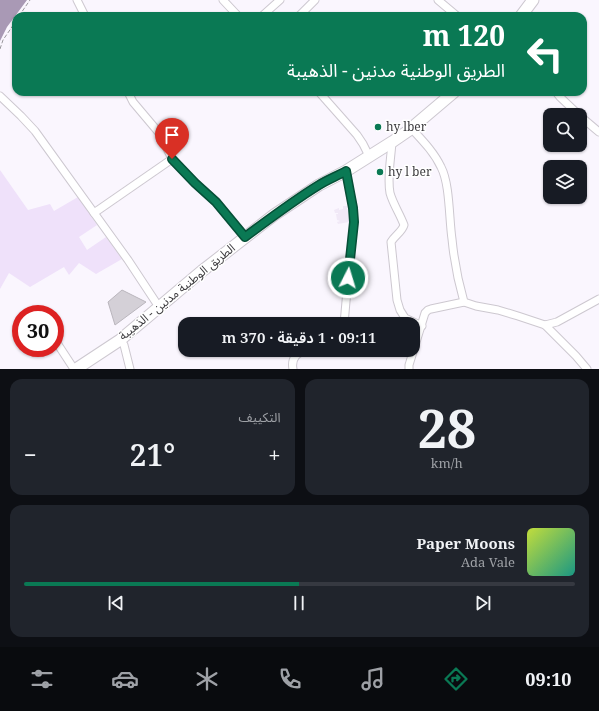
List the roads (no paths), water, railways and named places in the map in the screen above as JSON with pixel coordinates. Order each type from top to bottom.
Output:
[{"type":"main road","points":[[525,12],[533,0]]},
{"type":"main road","name":"الطريق الوطنية مدنين - الذهيبة","points":[[75,369],[120,340],[202,271],[274,214],[319,185],[381,150],[411,128],[449,96]]},
{"type":"street","points":[[77,0],[83,12]]},
{"type":"street","points":[[223,0],[234,12]]},
{"type":"street","points":[[266,12],[280,0]]},
{"type":"street","points":[[303,12],[316,0]]},
{"type":"street","points":[[438,0],[452,12]]},
{"type":"street","points":[[0,96],[35,131],[128,260],[159,307]]},
{"type":"street","points":[[130,96],[160,134],[172,159],[216,202],[245,237]]},
{"type":"street","points":[[322,96],[357,135],[369,156]]},
{"type":"street","points":[[559,96],[572,108]]},
{"type":"street","points":[[587,121],[598,130]]},
{"type":"street","points":[[411,128],[431,151],[445,175],[458,280],[464,302]]},
{"type":"street","points":[[392,142],[389,182],[394,204],[404,225],[391,242],[398,305],[405,318],[422,326]]},
{"type":"street","points":[[94,213],[172,159]]},
{"type":"street","points":[[345,317],[354,222],[346,171]]},
{"type":"street","points":[[545,325],[557,322],[599,299]]},
{"type":"street","points":[[409,369],[425,313],[428,310],[438,307],[464,302],[498,310],[545,325],[587,369]]},
{"type":"street","points":[[120,340],[124,345],[130,369]]},
{"type":"street","points":[[64,353],[75,369]]},
{"type":"street","points":[[293,369],[294,357]]},
{"type":"place","name":"hy lber","points":[[378,127]]},
{"type":"place","name":"hy l ber","points":[[380,172]]}]
